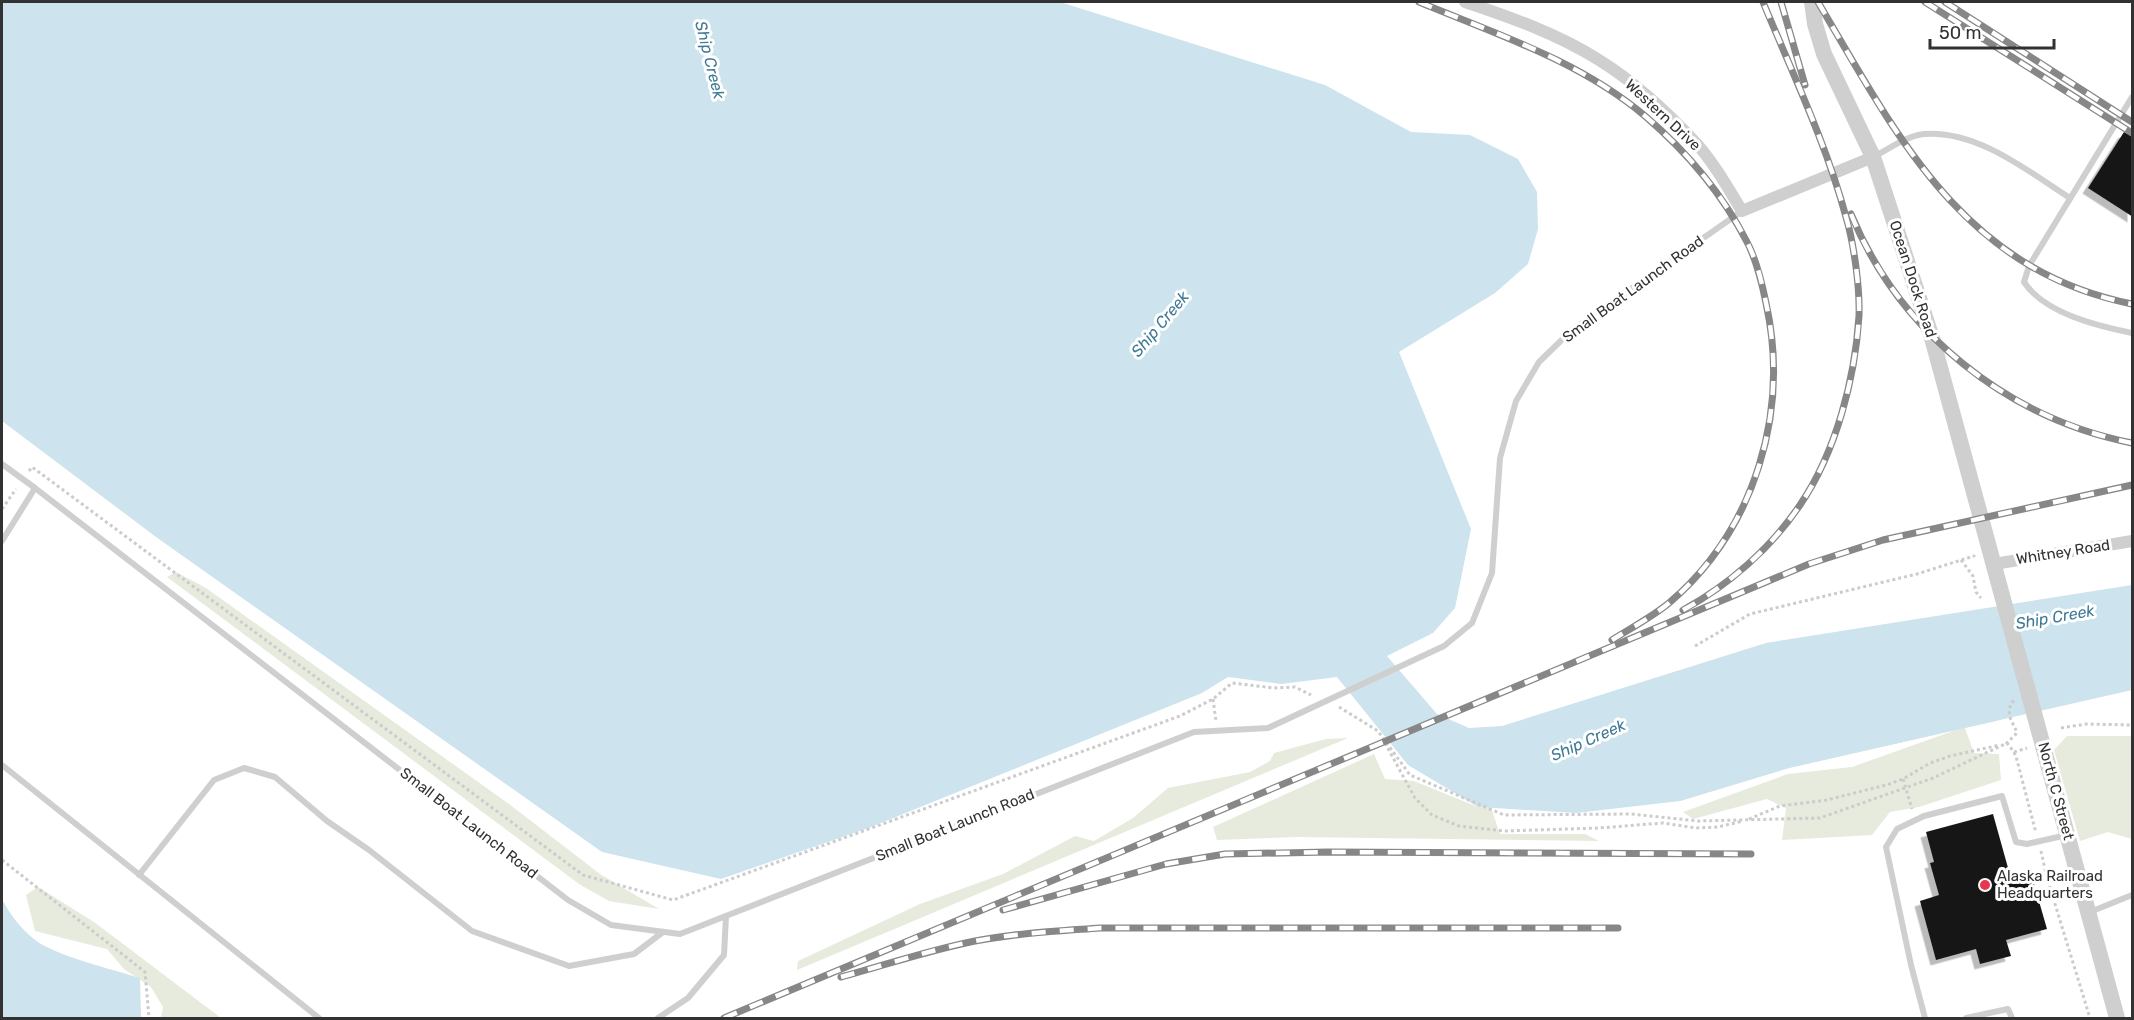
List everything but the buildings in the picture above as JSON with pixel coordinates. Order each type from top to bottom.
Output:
[{"type":"street","name":"Western Drive","points":[[1465,2],[1542,31],[1598,59],[1632,83],[1696,143],[1742,211]]},
{"type":"street","name":"Ocean Dock Road","points":[[1812,2],[1815,24],[1824,54],[1873,157],[1932,338],[1985,565]]},
{"type":"street","points":[[1742,211],[1873,157]]},
{"type":"street","name":"Whitney Road","points":[[1985,565],[2133,541]]},
{"type":"street","name":"North C Street","points":[[1985,565],[2000,593],[2117,1018]]},
{"type":"lane","points":[[2133,97],[2029,266],[2024,282],[2031,292],[2056,309],[2099,326],[2133,333]]},
{"type":"lane","points":[[1873,157],[1903,140],[1922,134],[1943,135],[1971,142],[2004,156],[2070,198]]},
{"type":"lane","name":"Small Boat Launch Road","points":[[2,464],[568,900],[611,925],[680,934],[1194,732],[1268,728],[1444,646],[1472,623],[1492,573],[1500,458],[1516,401],[1539,362],[1572,330],[1742,211]]},
{"type":"lane","points":[[2,541],[35,488]]},
{"type":"lane","points":[[2,765],[319,1018]]},
{"type":"lane","points":[[139,875],[214,780],[244,768],[276,777],[327,821],[369,850],[472,931],[569,966],[634,954],[663,932]]},
{"type":"lane","points":[[1925,1018],[1911,965],[1886,847],[1898,829],[1924,816],[2002,796],[2016,842],[2027,844],[2068,835]]},
{"type":"lane","points":[[2089,912],[2133,895]]},
{"type":"lane","points":[[658,1018],[688,998],[723,955],[726,916]]},
{"type":"lane","points":[[1966,1018],[2008,1009],[2012,1018]]},
{"type":"path","points":[[26,476],[32,467],[583,875],[673,900],[1180,716],[1213,699],[1233,683],[1274,688],[1295,687],[1313,696]]},
{"type":"path","points":[[2,509],[20,484]]},
{"type":"path","points":[[1695,646],[1750,614],[1917,574],[1974,556],[1985,565]]},
{"type":"path","points":[[1961,560],[1973,576],[1976,592],[1981,598]]},
{"type":"path","points":[[1213,699],[1218,731]]},
{"type":"path","points":[[1332,704],[1378,731],[1410,775],[1504,815],[1631,814],[1698,821],[1820,818],[1933,778],[2007,743],[2017,733],[2013,725]]},
{"type":"path","points":[[2061,728],[2086,724],[2133,725]]},
{"type":"path","points":[[1378,731],[1415,798],[1432,815],[1460,826],[1504,831],[1663,823],[1696,828],[1718,827],[1748,820],[1780,806],[1827,800],[1903,779],[1950,756],[2007,743]]},
{"type":"path","points":[[2007,743],[2014,752],[2047,878],[2090,1018]]},
{"type":"path","points":[[1903,779],[1915,820]]},
{"type":"path","points":[[2,860],[145,972],[149,1018]]},
{"type":"shaded area","points":[[176,572],[206,588],[509,804],[600,874],[659,909],[609,901],[579,884],[167,577]]},
{"type":"shaded area","points":[[2001,720],[1965,728],[1974,753],[1999,754],[2001,780],[1919,807],[1890,812],[1872,835],[1782,840],[1786,808],[1767,799],[1693,819],[1683,812],[1788,774],[1852,767],[1956,730],[1789,768],[1680,801],[1638,773]]},
{"type":"shaded area","points":[[2067,736],[2132,736],[2132,839],[2108,832],[2080,841],[2054,750]]},
{"type":"shaded area","points":[[1348,738],[797,970],[798,961],[920,904],[1003,874],[1075,836],[1094,841],[1133,818],[1168,788],[1250,772],[1270,761],[1274,753],[1326,739]]},
{"type":"shaded area","points":[[1374,754],[1385,779],[1414,781],[1478,807],[1491,808],[1500,834],[1585,834],[1599,841],[1296,837],[1217,840],[1213,827]]},
{"type":"shaded area","points":[[38,887],[94,922],[221,1018],[161,1018],[163,1007],[151,987],[124,969],[107,949],[35,931],[26,895]]},
{"type":"water","name":"Ship Creek","points":[[2,2],[1060,2],[1325,85],[1411,132],[1470,135],[1518,159],[1537,192],[1538,229],[1528,264],[1495,293],[1399,352],[1471,529],[1455,608],[1433,633],[1387,656],[1437,714],[1469,728],[1502,726],[1766,643],[2132,585],[2132,690],[1789,768],[1680,801],[1576,813],[1478,807],[1408,765],[1337,677],[1281,684],[1228,677],[1202,693],[871,827],[721,879],[602,852],[156,537],[2,421]]},
{"type":"water","points":[[2,899],[20,926],[43,945],[69,956],[140,978],[141,1018],[2,1018]]},
{"type":"railway","points":[[1419,2],[1565,64],[1593,79],[1645,116],[1675,144],[1715,190],[1747,242],[1759,272],[1772,344],[1773,386],[1769,427],[1759,466],[1744,505],[1724,541],[1699,574],[1669,603],[1612,640]]},
{"type":"railway","points":[[1683,610],[1717,589],[1748,564],[1776,536],[1800,505],[1824,462],[1842,414],[1857,340],[1859,316],[1857,279],[1852,240],[1846,217],[1819,135],[1763,2]]},
{"type":"railway","points":[[1781,2],[1805,85]]},
{"type":"railway","points":[[1818,2],[1877,102],[1908,148],[1942,191],[1980,229],[2023,262],[2074,287],[2132,304]]},
{"type":"railway","points":[[1925,2],[2132,133]]},
{"type":"railway","points":[[1945,2],[2132,122]]},
{"type":"railway","points":[[1851,214],[1872,257],[1898,296],[1928,332],[1963,364],[2001,391],[2042,413],[2086,431],[2132,443]]},
{"type":"railway","points":[[724,1018],[1809,564],[1883,540],[2132,485]]},
{"type":"railway","points":[[1003,910],[1166,864],[1225,854],[1328,852],[1751,854]]},
{"type":"railway","points":[[841,977],[975,941],[1022,934],[1100,928],[1618,928]]},
{"type":"place","name":"Alaska Railroad Headquarters","points":[[1985,885]]}]
